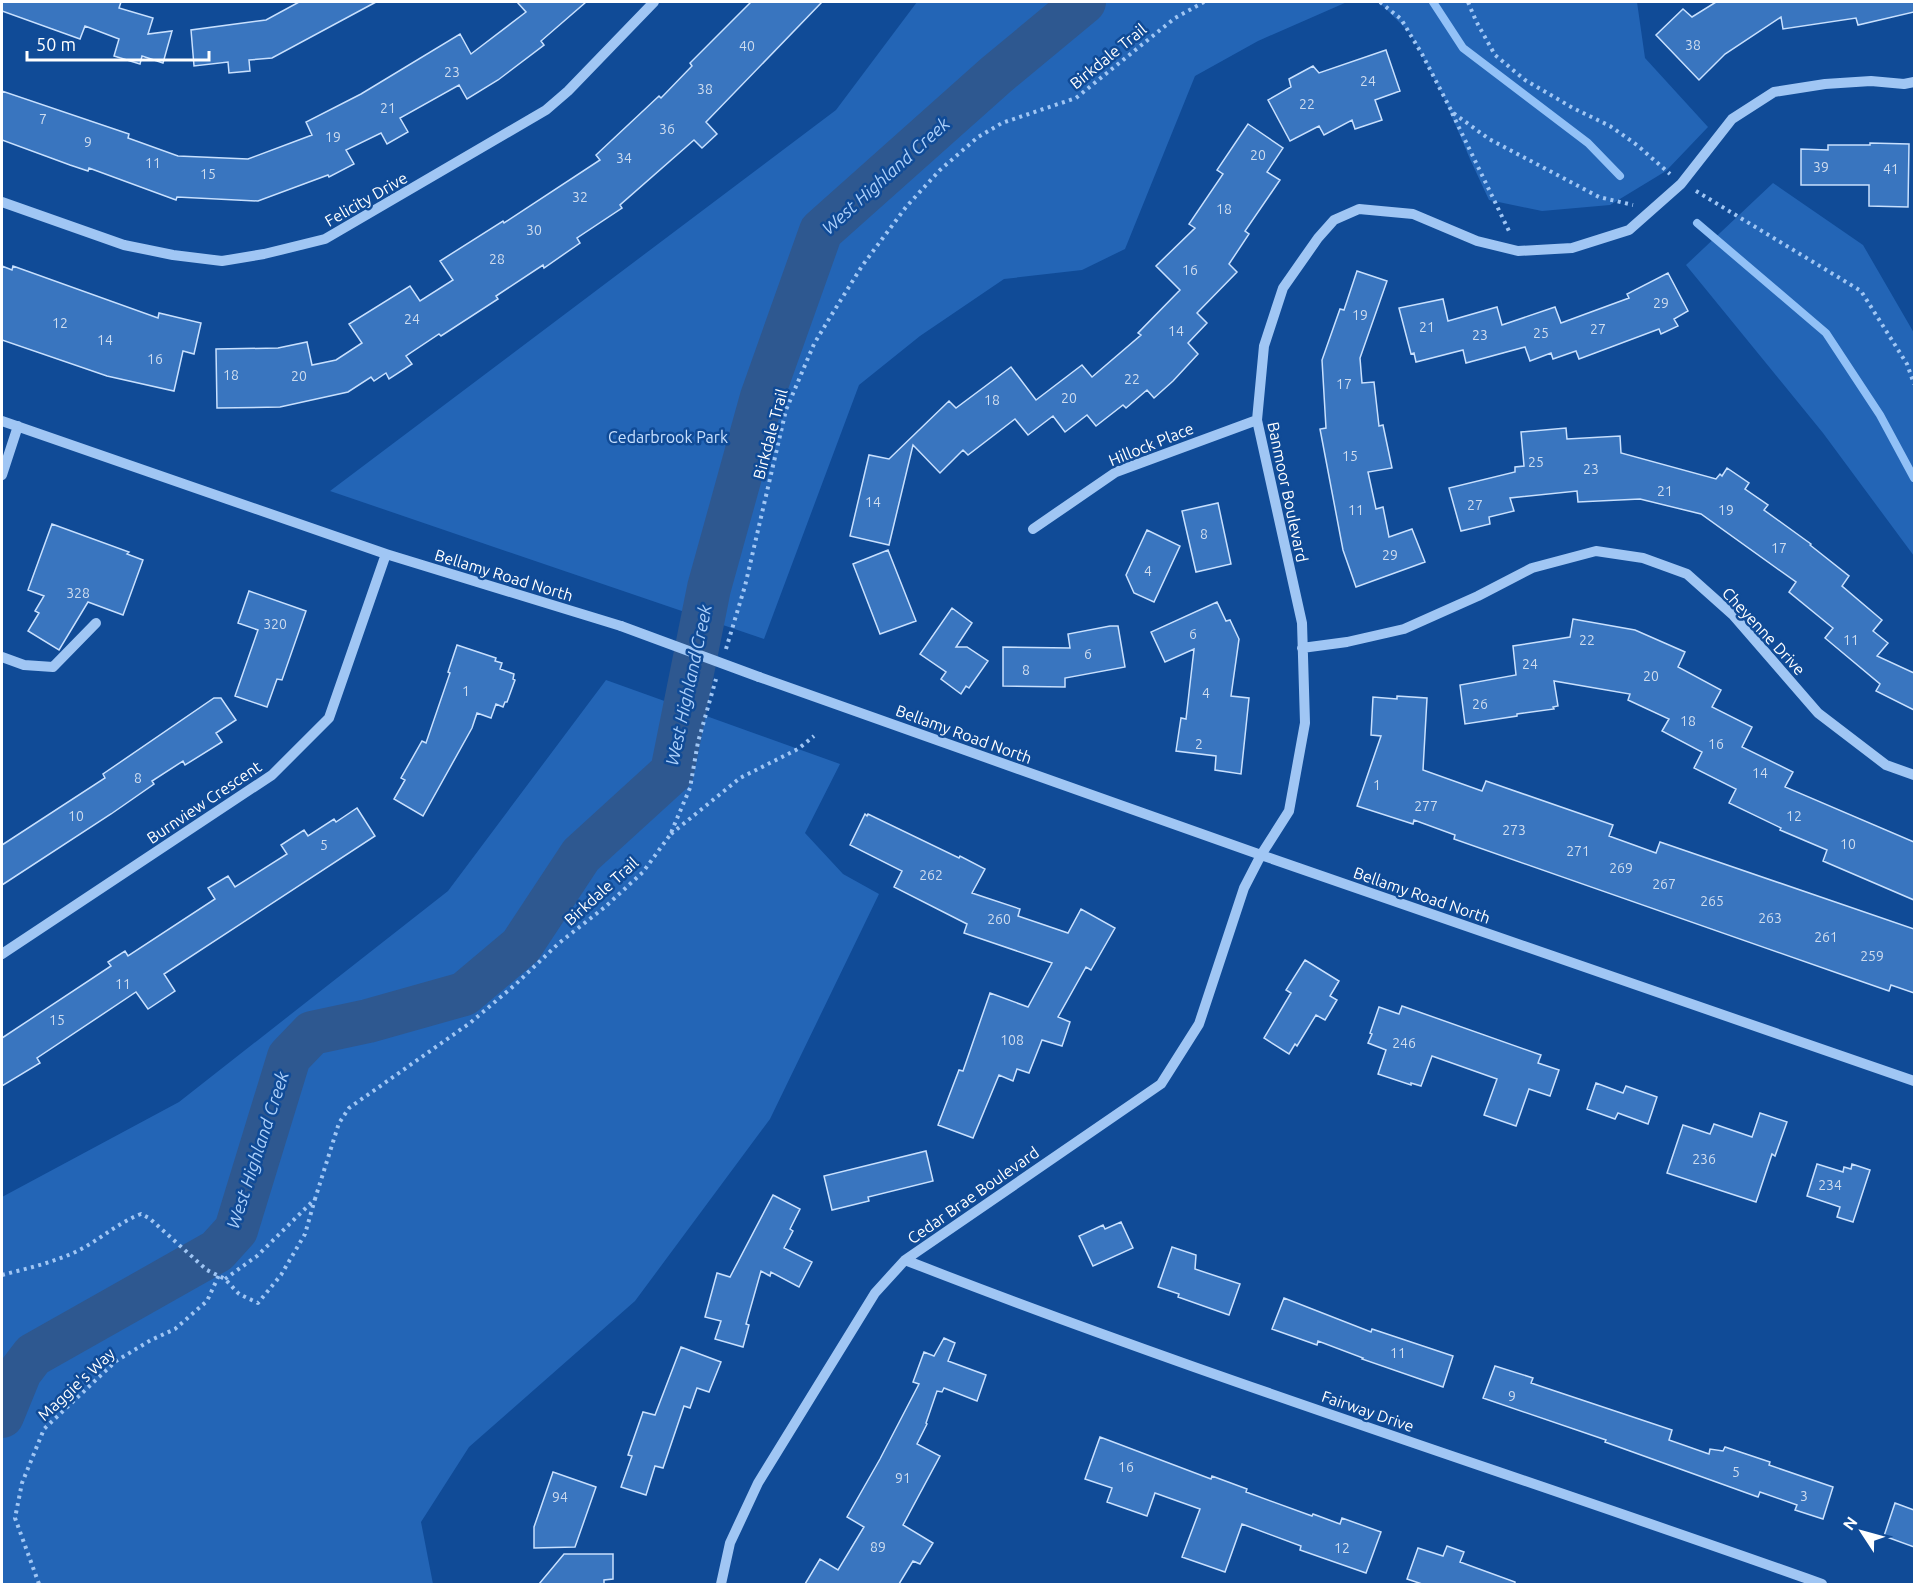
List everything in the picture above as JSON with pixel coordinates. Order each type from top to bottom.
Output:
[{"type":"street","name":"Felicity Drive","points":[[2,202],[124,244],[173,255],[222,261],[264,254],[325,239],[546,110],[568,91],[654,2]]},
{"type":"street","name":"Banmoor Boulevard","points":[[1261,855],[1289,811],[1305,723],[1302,623],[1257,420],[1264,346],[1283,288],[1318,238],[1334,220],[1359,209],[1413,214],[1477,241],[1518,250],[1572,248],[1629,230],[1682,184],[1732,119],[1774,92],[1825,84],[1871,81],[1904,84],[1914,82]]},
{"type":"street","name":"Hillock Place","points":[[1033,529],[1116,472],[1257,420]]},
{"type":"street","name":"Bellamy Road North","points":[[2,421],[386,554],[621,626],[1261,855],[1914,1081]]},
{"type":"street","points":[[2,475],[18,426]]},
{"type":"street","name":"Cheyenne Drive","points":[[1302,648],[1347,642],[1404,629],[1478,596],[1532,568],[1596,552],[1643,558],[1687,574],[1733,615],[1818,713],[1886,765],[1914,776]]},
{"type":"street","name":"Burnview Crescent","points":[[2,954],[272,775],[329,718],[386,554]]},
{"type":"street","points":[[2,657],[24,664],[53,667],[96,623]]},
{"type":"street","name":"Cedar Brae Boulevard","points":[[721,1584],[730,1544],[758,1483],[875,1293],[906,1260],[1161,1084],[1198,1024],[1244,888],[1261,855]]},
{"type":"street","name":"Fairway Drive","points":[[906,1260],[1014,1302],[1822,1584]]},
{"type":"path","name":"Birkdale Trail","points":[[725,652],[745,586],[789,402],[814,344],[862,266],[912,199],[978,137],[1007,121],[1064,104],[1076,98],[1175,18],[1204,2]]},
{"type":"path","points":[[1380,2],[1401,19],[1422,54],[1518,250]]},
{"type":"path","points":[[1468,2],[1495,55],[1525,80],[1610,126],[1637,145],[1682,184],[1707,196],[1861,291],[1907,364],[1914,384]]},
{"type":"path","points":[[1452,112],[1489,139],[1599,197],[1650,211]]},
{"type":"path","name":"Birkdale Trail","points":[[225,1279],[257,1256],[315,1199],[339,1123],[349,1108],[470,1023],[559,943],[605,908],[643,872],[670,834],[690,788],[698,742],[718,673]]},
{"type":"path","points":[[670,834],[740,778],[798,749],[814,736]]},
{"type":"path","points":[[2,1275],[35,1267],[82,1248],[126,1220],[141,1214],[149,1218],[207,1270],[225,1279],[239,1294],[258,1303],[281,1275],[305,1234],[315,1199]]},
{"type":"path","name":"Maggie's Way","points":[[39,1584],[15,1518],[22,1483],[44,1429],[116,1361],[175,1329],[207,1301],[219,1275]]},
{"type":"green space","name":"Cedarbrook Park","points":[[917,2],[1347,2],[1258,41],[1195,76],[1125,249],[1082,270],[1004,279],[920,336],[859,385],[764,639],[330,491],[836,110]]},
{"type":"green space","points":[[1379,2],[1637,2],[1645,58],[1708,127],[1666,171],[1610,205],[1542,211],[1489,200],[1444,98],[1411,34]]},
{"type":"green space","points":[[1773,183],[1863,245],[1914,333],[1914,556],[1823,433],[1686,265]]},
{"type":"green space","points":[[606,680],[840,764],[805,833],[843,874],[879,894],[770,1119],[635,1301],[469,1447],[421,1522],[433,1584],[2,1584],[2,1197],[179,1102],[448,891]]},
{"type":"building","points":[[2,2],[121,2],[119,8],[153,18],[148,34],[172,31],[163,63],[142,56],[140,64],[114,56],[119,39],[85,26],[80,39],[2,11]]},
{"type":"building","points":[[299,2],[376,2],[272,58],[249,60],[250,71],[229,73],[228,62],[194,66],[191,30],[266,20]]},
{"type":"building","points":[[517,2],[586,2],[541,41],[544,45],[498,80],[467,99],[459,85],[400,118],[408,132],[387,144],[381,133],[346,150],[354,164],[329,177],[328,175],[258,201],[177,197],[176,200],[89,168],[88,171],[2,140],[2,91],[129,134],[128,138],[178,156],[248,159],[312,135],[306,122],[361,94],[460,34],[471,54],[526,12]]},
{"type":"building","points":[[751,2],[822,2],[706,122],[717,134],[702,148],[694,140],[620,205],[622,208],[577,238],[580,243],[544,268],[543,265],[496,296],[498,299],[406,356],[412,364],[389,379],[386,373],[374,381],[371,377],[348,392],[280,407],[217,408],[216,349],[278,348],[307,342],[312,365],[336,360],[362,343],[349,324],[410,286],[420,301],[453,280],[440,261],[503,221],[504,223],[600,160],[596,155],[659,96],[661,98],[692,66],[690,63]]},
{"type":"building","points":[[1716,2],[1914,2],[1914,12],[1858,25],[1856,18],[1783,29],[1781,17],[1725,54],[1699,80],[1656,35],[1683,9],[1692,17]]},
{"type":"building","points":[[1386,50],[1400,91],[1375,100],[1382,120],[1355,129],[1352,120],[1324,135],[1319,126],[1290,141],[1268,100],[1291,87],[1289,79],[1313,66],[1319,73]]},
{"type":"building","points":[[1248,124],[1283,148],[1267,172],[1280,180],[1245,231],[1249,234],[1229,264],[1237,272],[1197,313],[1207,323],[1188,343],[1198,354],[1173,381],[1154,398],[1147,390],[1126,408],[1123,405],[1096,426],[1087,415],[1065,432],[1053,416],[1028,435],[1015,419],[968,455],[963,450],[940,473],[913,445],[889,545],[850,536],[869,455],[889,459],[949,401],[956,408],[1011,367],[1036,400],[1082,365],[1092,377],[1141,335],[1138,333],[1180,290],[1156,266],[1195,228],[1189,224],[1223,174],[1217,170]]},
{"type":"building","points":[[1870,143],[1909,144],[1908,207],[1869,206],[1869,185],[1801,185],[1801,149],[1828,150],[1828,145],[1870,145]]},
{"type":"building","points":[[2,266],[12,270],[13,266],[158,318],[159,313],[201,323],[194,354],[183,351],[174,391],[107,376],[2,340]]},
{"type":"building","points":[[1357,271],[1387,281],[1360,358],[1362,383],[1374,382],[1379,426],[1383,425],[1392,468],[1368,472],[1376,509],[1383,507],[1389,537],[1412,529],[1425,562],[1356,587],[1343,550],[1320,429],[1326,428],[1322,360],[1340,309],[1344,310]]},
{"type":"building","points":[[1668,273],[1688,311],[1674,319],[1678,326],[1661,334],[1659,329],[1579,359],[1576,351],[1553,359],[1551,353],[1530,361],[1525,347],[1466,363],[1463,350],[1416,362],[1414,353],[1411,354],[1399,308],[1443,299],[1448,321],[1497,307],[1502,325],[1555,307],[1561,323],[1629,298],[1627,294]]},
{"type":"building","points":[[1566,428],[1567,439],[1620,436],[1621,453],[1716,479],[1720,474],[1722,476],[1727,468],[1749,483],[1745,489],[1768,505],[1764,510],[1811,544],[1849,576],[1842,586],[1882,620],[1873,631],[1888,643],[1877,656],[1914,673],[1914,710],[1876,691],[1880,684],[1825,638],[1833,628],[1789,592],[1796,582],[1701,514],[1640,499],[1578,502],[1577,491],[1510,498],[1514,511],[1489,517],[1490,524],[1461,531],[1449,488],[1515,472],[1515,467],[1524,466],[1521,432]]},
{"type":"building","points":[[1218,503],[1231,564],[1196,572],[1182,511]]},
{"type":"building","points":[[52,524],[129,552],[127,554],[143,560],[123,615],[88,602],[59,650],[28,631],[39,613],[35,611],[44,596],[28,590]]},
{"type":"building","points":[[1147,530],[1180,546],[1154,602],[1134,593],[1126,575]]},
{"type":"building","points":[[888,550],[916,621],[880,634],[853,564]]},
{"type":"building","points":[[249,591],[306,611],[282,680],[277,679],[267,707],[235,696],[258,630],[238,623]]},
{"type":"building","points":[[1217,602],[1226,621],[1230,620],[1239,639],[1231,696],[1249,698],[1241,774],[1215,770],[1216,756],[1176,751],[1181,718],[1186,719],[1194,649],[1165,662],[1151,632]]},
{"type":"building","points":[[952,608],[972,623],[956,647],[967,647],[988,661],[969,688],[966,686],[961,694],[941,679],[946,672],[920,654]]},
{"type":"building","points":[[1573,619],[1635,630],[1685,652],[1678,667],[1721,690],[1712,707],[1752,727],[1742,747],[1793,772],[1785,787],[1914,842],[1914,900],[1823,861],[1827,850],[1780,830],[1781,828],[1729,803],[1736,789],[1694,768],[1702,752],[1662,731],[1669,719],[1628,700],[1630,694],[1554,681],[1558,706],[1553,707],[1554,709],[1465,724],[1460,685],[1516,675],[1513,646],[1570,637]]},
{"type":"building","points":[[1118,626],[1125,667],[1065,678],[1065,687],[1003,686],[1003,647],[1070,648],[1068,634]]},
{"type":"building","points":[[457,645],[496,658],[495,661],[502,663],[500,669],[514,674],[513,679],[515,680],[507,702],[503,707],[496,704],[491,718],[477,713],[472,728],[423,816],[394,799],[405,780],[401,778],[422,741],[426,743]]},
{"type":"building","points":[[1397,696],[1427,698],[1423,770],[1482,791],[1486,781],[1613,825],[1609,836],[1656,853],[1660,842],[1914,929],[1914,993],[1891,985],[1889,991],[1454,839],[1455,835],[1414,820],[1413,824],[1357,806],[1381,736],[1371,735],[1373,697],[1397,699]]},
{"type":"building","points":[[214,698],[221,698],[236,720],[216,733],[222,742],[185,765],[183,761],[152,781],[154,784],[111,814],[2,885],[2,845],[105,778],[103,774]]},
{"type":"building","points":[[357,808],[375,836],[164,974],[175,991],[148,1009],[136,992],[37,1058],[40,1063],[2,1086],[2,1038],[111,966],[108,962],[125,951],[128,956],[215,899],[208,888],[228,876],[235,887],[287,854],[281,845],[304,830],[308,836],[334,819],[336,822]]},
{"type":"building","points":[[865,814],[985,869],[972,893],[1020,909],[1018,916],[1068,933],[1081,909],[1115,928],[1091,970],[1086,967],[1058,1017],[1070,1022],[1062,1046],[1042,1040],[1029,1073],[1017,1069],[1013,1081],[999,1075],[973,1138],[938,1125],[959,1070],[963,1071],[990,993],[1028,1007],[1052,963],[964,933],[967,924],[894,887],[902,871],[850,845]]},
{"type":"building","points":[[1305,960],[1339,981],[1330,996],[1337,1000],[1325,1020],[1316,1015],[1297,1046],[1295,1044],[1289,1054],[1264,1038],[1291,993],[1286,990]]},
{"type":"building","points":[[1402,1006],[1541,1055],[1538,1063],[1559,1070],[1550,1096],[1529,1089],[1516,1126],[1484,1115],[1497,1079],[1432,1056],[1421,1086],[1378,1074],[1386,1050],[1368,1043],[1379,1007],[1399,1014]]},
{"type":"building","points":[[1596,1083],[1623,1093],[1626,1086],[1657,1097],[1648,1124],[1618,1113],[1615,1119],[1587,1109]]},
{"type":"building","points":[[1760,1113],[1787,1122],[1775,1156],[1772,1154],[1756,1202],[1667,1173],[1683,1125],[1710,1134],[1714,1124],[1752,1137]]},
{"type":"building","points":[[926,1151],[933,1181],[868,1197],[869,1201],[832,1210],[824,1176]]},
{"type":"building","points":[[1817,1164],[1843,1172],[1844,1167],[1851,1169],[1852,1164],[1870,1170],[1853,1222],[1837,1217],[1840,1207],[1807,1196]]},
{"type":"building","points":[[773,1195],[800,1209],[790,1229],[793,1231],[784,1248],[812,1262],[799,1287],[771,1272],[770,1276],[761,1271],[746,1324],[749,1325],[743,1347],[715,1339],[721,1321],[705,1317],[717,1273],[730,1277]]},
{"type":"building","points":[[1121,1222],[1133,1248],[1093,1266],[1079,1236],[1103,1225],[1105,1229]]},
{"type":"building","points":[[1172,1247],[1196,1255],[1195,1269],[1240,1284],[1229,1315],[1178,1297],[1179,1294],[1158,1287]]},
{"type":"building","points":[[1284,1298],[1371,1332],[1372,1329],[1453,1356],[1443,1387],[1318,1341],[1317,1345],[1272,1329]]},
{"type":"building","points":[[944,1338],[955,1343],[948,1361],[986,1375],[977,1401],[944,1388],[942,1392],[937,1391],[927,1424],[917,1444],[940,1456],[903,1525],[933,1543],[920,1564],[913,1561],[899,1584],[805,1584],[820,1559],[838,1570],[864,1527],[847,1517],[919,1384],[913,1382],[924,1352],[934,1356]]},
{"type":"building","points":[[681,1347],[721,1362],[709,1392],[697,1388],[690,1408],[684,1406],[663,1468],[655,1466],[646,1495],[621,1487],[632,1456],[628,1455],[643,1412],[655,1415]]},
{"type":"building","points":[[1495,1366],[1533,1378],[1531,1383],[1672,1430],[1669,1440],[1709,1454],[1710,1449],[1723,1451],[1725,1447],[1833,1487],[1823,1519],[1795,1510],[1797,1505],[1760,1492],[1758,1497],[1605,1442],[1606,1440],[1483,1398]]},
{"type":"building","points":[[1100,1437],[1211,1479],[1212,1476],[1247,1489],[1246,1492],[1312,1516],[1313,1514],[1340,1524],[1342,1518],[1381,1532],[1366,1573],[1300,1550],[1301,1546],[1242,1524],[1225,1572],[1182,1557],[1200,1509],[1155,1493],[1147,1516],[1107,1502],[1112,1488],[1085,1479]]},
{"type":"building","points":[[553,1472],[596,1487],[575,1547],[534,1548],[534,1527]]},
{"type":"building","points":[[1895,1503],[1914,1510],[1914,1547],[1884,1536]]},
{"type":"building","points":[[1447,1546],[1464,1552],[1460,1562],[1515,1582],[1515,1584],[1422,1584],[1407,1579],[1418,1548],[1443,1556]]},
{"type":"building","points":[[564,1554],[613,1554],[613,1579],[604,1580],[604,1584],[539,1584]]},
{"type":"waterway","name":"West Highland Creek","points":[[2,1416],[20,1372],[33,1355],[217,1251],[236,1230],[289,1057],[312,1033],[368,1021],[464,994],[521,946],[581,855],[672,772],[709,588],[762,397],[821,231],[996,75],[1084,2]]},
{"type":"waterway","points":[[1433,2],[1463,48],[1588,143],[1620,176]]},
{"type":"waterway","points":[[1697,223],[1826,333],[1880,415],[1914,478]]}]
